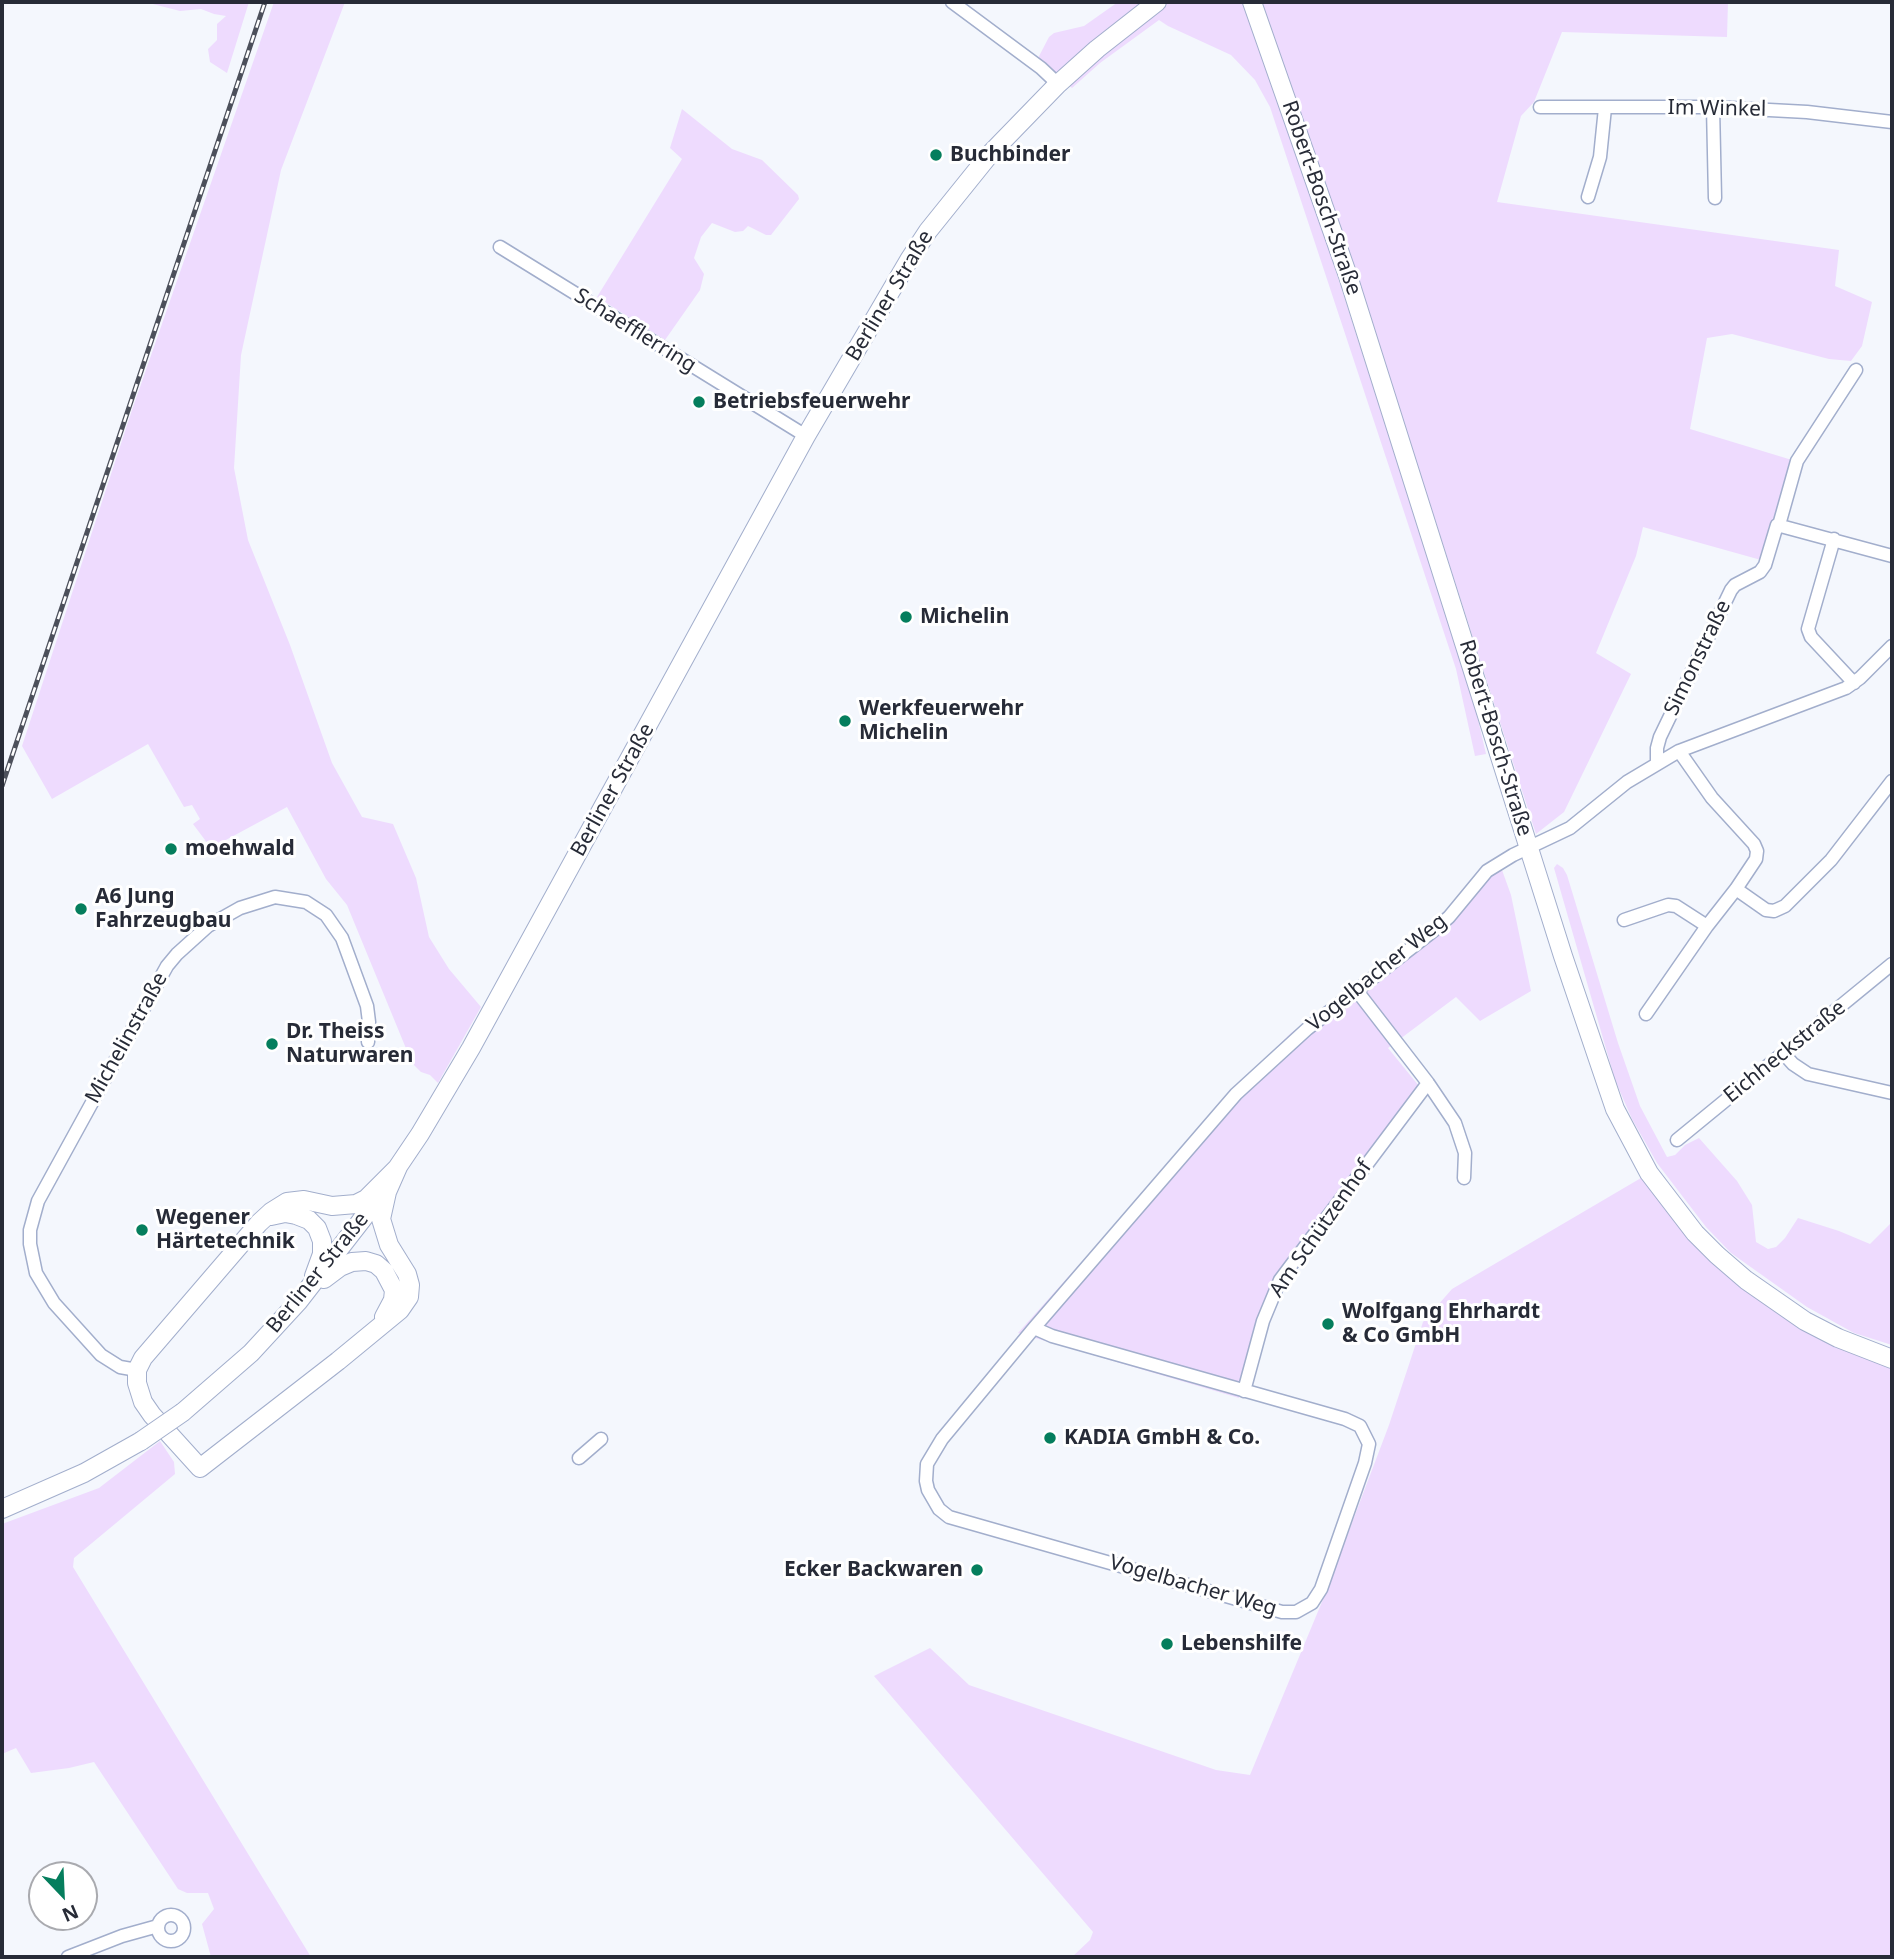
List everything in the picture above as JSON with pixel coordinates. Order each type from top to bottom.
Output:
[{"type":"street","points":[[952,2],[1041,68],[1058,84]]},
{"type":"street","name":"Berliner Straße","points":[[2,1510],[84,1473],[141,1441],[183,1412],[251,1353],[298,1302],[364,1217],[439,1103],[471,1048],[806,436],[909,260],[928,231],[990,153],[1058,84],[1157,2]]},
{"type":"street","name":"Robert-Bosch-Straße","points":[[1252,2],[1348,276],[1602,1074],[1630,1139],[1649,1173],[1696,1233],[1746,1280],[1805,1321],[1838,1338],[1892,1359]]},
{"type":"street","name":"Im Winkel","points":[[1540,107],[1713,107],[1807,112],[1892,122]]},
{"type":"street","points":[[1713,107],[1715,198]]},
{"type":"street","points":[[1588,197],[1600,157],[1605,108]]},
{"type":"street","name":"Schaefflerring","points":[[500,247],[806,436]]},
{"type":"street","name":"Simonstraße","points":[[1657,762],[1660,737],[1731,590],[1760,572],[1765,565],[1797,461],[1856,370]]},
{"type":"street","points":[[1779,525],[1892,556]]},
{"type":"street","points":[[1834,539],[1808,629],[1811,637],[1854,683]]},
{"type":"street","name":"Vogelbacher Weg","points":[[1034,1328],[1052,1336],[1360,1426],[1369,1444],[1365,1463],[1321,1589],[1312,1603],[1296,1612],[1282,1612],[949,1517],[939,1509],[928,1490],[926,1481],[931,1455],[1034,1328],[1195,1139],[1250,1080],[1307,1029],[1449,917],[1487,871],[1570,828],[1627,782],[1657,762],[1679,751],[1833,694],[1854,683],[1892,646]]},
{"type":"street","points":[[1646,1014],[1756,859],[1754,844],[1712,798],[1679,751]]},
{"type":"street","points":[[1736,889],[1766,910],[1774,911],[1785,906],[1831,860],[1892,781]]},
{"type":"street","name":"Michelinstraße","points":[[137,1370],[120,1367],[102,1355],[54,1303],[36,1273],[30,1230],[38,1201],[167,966],[208,926],[240,908],[275,898],[306,902],[326,915],[341,938],[367,1006],[368,1042]]},
{"type":"street","points":[[1624,920],[1668,905],[1676,906],[1707,926]]},
{"type":"street","name":"Eichheckstraße","points":[[1677,1140],[1892,964]]},
{"type":"street","points":[[1357,991],[1444,1105],[1461,1138],[1465,1153],[1464,1178]]},
{"type":"street","points":[[1784,1054],[1808,1074],[1892,1093]]},
{"type":"street","name":"Am Schützenhof","points":[[1244,1391],[1263,1321],[1279,1280],[1428,1083]]},
{"type":"street","points":[[398,1167],[384,1201],[382,1219],[389,1245],[407,1274],[409,1297],[400,1310],[200,1468],[146,1406],[137,1383],[137,1370],[151,1348],[259,1223],[287,1202],[304,1200],[332,1206],[356,1204],[366,1199],[398,1167]]},
{"type":"street","points":[[259,1223],[272,1215],[285,1213],[309,1220],[317,1228],[322,1241],[322,1254],[315,1275],[298,1302]]},
{"type":"street","points":[[298,1302],[340,1266],[366,1261],[376,1264],[384,1271],[394,1290],[388,1311],[375,1330]]},
{"type":"street","points":[[579,1458],[601,1439]]},
{"type":"street","points":[[68,1957],[122,1936],[158,1926]]},
{"type":"shaded area","points":[[145,2],[249,2],[227,73],[210,62],[208,49],[217,40],[217,24],[226,16],[201,9],[180,11]]},
{"type":"shaded area","points":[[274,2],[345,2],[281,170],[241,355],[234,468],[248,540],[290,645],[332,763],[362,817],[393,824],[416,878],[429,937],[449,969],[481,1007],[438,1083],[412,1063],[347,905],[326,879],[287,807],[211,848],[193,824],[200,819],[192,805],[184,807],[148,744],[52,799],[22,746],[132,410]]},
{"type":"shaded area","points":[[1118,2],[1242,2],[1320,222],[1455,641],[1486,754],[1475,756],[1456,669],[1270,107],[1255,80],[1231,55],[1159,20],[1100,63],[1072,88],[1037,60],[1054,33],[1084,26]]},
{"type":"shaded area","points":[[1262,2],[1728,2],[1727,37],[1562,32],[1534,102],[1521,116],[1497,202],[1839,250],[1835,286],[1872,302],[1862,346],[1851,361],[1829,359],[1732,334],[1707,338],[1690,429],[1792,460],[1775,520],[1769,526],[1761,560],[1643,527],[1636,556],[1596,653],[1631,674],[1564,812],[1536,834],[1429,501]]},
{"type":"shaded area","points":[[682,109],[732,149],[762,160],[799,199],[771,235],[748,226],[743,231],[735,232],[712,223],[701,237],[694,258],[704,274],[700,290],[665,340],[597,297],[682,159],[670,148]]},
{"type":"shaded area","points":[[1498,859],[1511,895],[1531,991],[1480,1021],[1456,997],[1388,1048],[1419,1086],[1257,1324],[1239,1398],[1018,1333],[1247,1077],[1291,1033],[1446,915]]},
{"type":"shaded area","points":[[1557,864],[1567,875],[1640,1106],[1667,1157],[1675,1155],[1685,1145],[1699,1138],[1737,1181],[1752,1205],[1756,1242],[1768,1249],[1776,1247],[1785,1238],[1798,1218],[1870,1244],[1892,1222],[1892,1345],[1854,1333],[1807,1307],[1731,1253],[1706,1227],[1657,1163],[1632,1119],[1615,1080],[1554,868]]},
{"type":"shaded area","points":[[1641,1178],[1732,1277],[1892,1364],[1892,1957],[1072,1957],[1090,1940],[1093,1932],[874,1676],[930,1648],[969,1685],[1216,1770],[1250,1775],[1324,1597],[1389,1425],[1423,1322],[1452,1289]]},
{"type":"shaded area","points":[[160,1441],[174,1462],[175,1474],[74,1558],[73,1567],[311,1957],[211,1957],[202,1924],[214,1909],[208,1893],[187,1893],[178,1889],[94,1762],[31,1773],[16,1748],[2,1754],[2,1524],[99,1488]]},
{"type":"railway","points":[[2,786],[265,2]]},
{"type":"place","name":"Buchbinder","points":[[936,155]]},
{"type":"place","name":"Betriebsfeuerwehr","points":[[699,402]]},
{"type":"place","name":"Michelin","points":[[906,617]]},
{"type":"place","name":"Werkfeuerwehr Michelin","points":[[845,721]]},
{"type":"place","name":"moehwald","points":[[171,849]]},
{"type":"place","name":"A6 Jung Fahrzeugbau","points":[[81,909]]},
{"type":"place","name":"Dr. Theiss Naturwaren","points":[[272,1044]]},
{"type":"place","name":"Wegener Härtetechnik","points":[[142,1230]]},
{"type":"place","name":"Wolfgang Ehrhardt & Co GmbH","points":[[1328,1324]]},
{"type":"place","name":"KADIA GmbH & Co.","points":[[1050,1438]]},
{"type":"place","name":"Ecker Backwaren","points":[[977,1570]]},
{"type":"place","name":"Lebenshilfe","points":[[1167,1644]]}]
